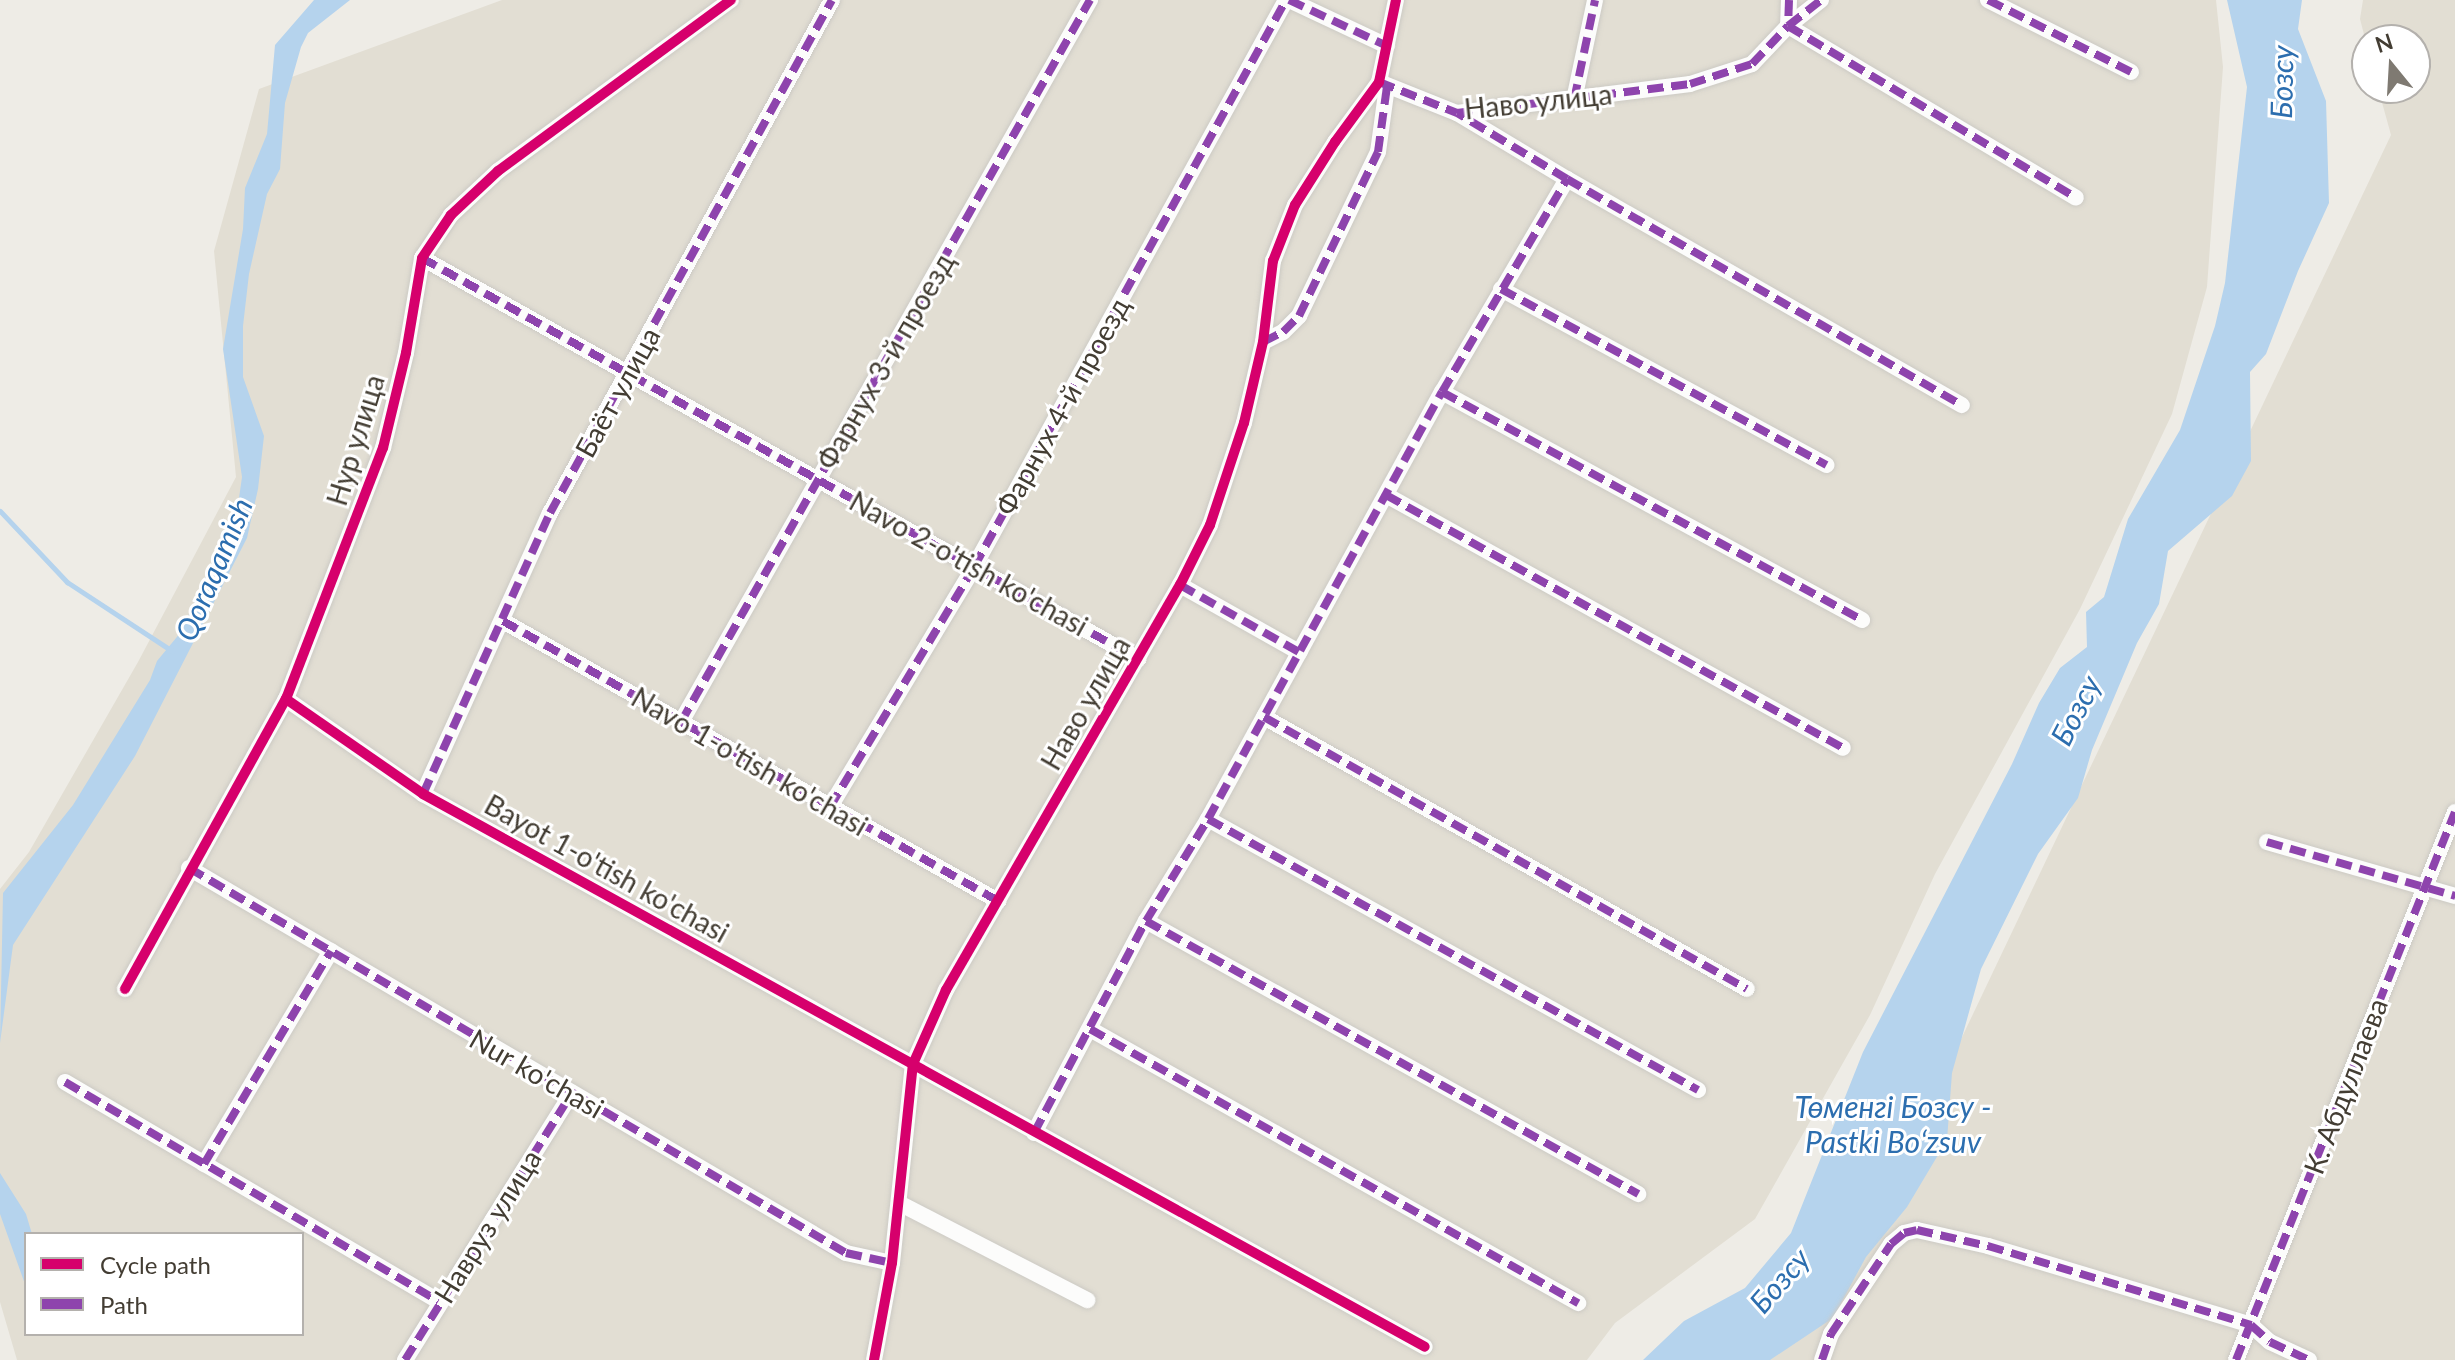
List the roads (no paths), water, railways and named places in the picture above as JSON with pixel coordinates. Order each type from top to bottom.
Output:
[{"type":"street","name":"Нур улица","points":[[125,989],[189,868],[286,699],[383,448],[406,353],[422,258],[451,215],[498,171],[731,0]]},
{"type":"street","name":"Баёт улица","points":[[423,794],[550,513],[832,0]]},
{"type":"street","name":"Фарнух 3-й проезд","points":[[681,722],[1090,0]]},
{"type":"street","points":[[1287,0],[1387,46]]},
{"type":"street","name":"Фарнух 4-й проезд","points":[[830,807],[974,567],[1287,0]]},
{"type":"street","points":[[1263,342],[1283,332],[1299,316],[1378,152],[1387,46],[1396,0]]},
{"type":"street","points":[[1574,100],[1595,0]]},
{"type":"street","points":[[1789,0],[1788,26],[2076,198]]},
{"type":"street","name":"Наво улица","points":[[874,1360],[892,1263],[913,1064],[946,990],[1180,585],[1215,510],[1244,423],[1263,342],[1273,261],[1295,205],[1335,142],[1383,84],[1457,113],[1690,84],[1752,64],[1788,26],[1821,0]]},
{"type":"street","points":[[1988,0],[2131,72]]},
{"type":"street","points":[[1457,113],[1962,405]]},
{"type":"street","points":[[1034,1133],[1146,921],[1208,819],[1442,392],[1567,179]]},
{"type":"street","name":"Navo 2-o'tish ko'chasi","points":[[422,258],[628,370],[1138,659]]},
{"type":"street","points":[[1501,289],[1827,465]]},
{"type":"street","points":[[1442,392],[1862,620]]},
{"type":"street","points":[[1386,495],[1843,748]]},
{"type":"street","points":[[1180,585],[1299,652]]},
{"type":"street","name":"Navo 1-o'tish ko'chasi","points":[[503,621],[998,901]]},
{"type":"street","name":"Bayot 1-o'tish ko'chasi","points":[[286,699],[423,794],[1425,1347]]},
{"type":"street","points":[[1264,717],[1747,989]]},
{"type":"street","name":"К. Абдуллаева","points":[[2236,1360],[2423,884],[2455,812]]},
{"type":"street","points":[[1208,819],[1698,1090]]},
{"type":"street","points":[[2267,842],[2423,884],[2455,896]]},
{"type":"street","name":"Nur ko'chasi","points":[[189,868],[846,1253],[892,1263]]},
{"type":"street","points":[[1146,921],[1638,1194]]},
{"type":"street","points":[[204,1164],[331,951]]},
{"type":"street","points":[[1090,1029],[1578,1303]]},
{"type":"street","points":[[65,1082],[439,1301]]},
{"type":"street","name":"Навруз улица","points":[[405,1360],[439,1301],[572,1093]]},
{"type":"street","points":[[899,1203],[1087,1300]]},
{"type":"street","points":[[1822,1360],[1831,1334],[1891,1244],[1904,1233],[1917,1230],[1988,1246],[2251,1325],[2270,1342],[2309,1360]]},
{"type":"water","name":"Qoraqamish","points":[[314,0],[350,0],[308,33],[301,47],[285,103],[280,169],[267,194],[249,274],[243,326],[243,377],[264,436],[258,489],[247,538],[135,756],[13,945],[0,1043],[3,893],[73,805],[150,680],[157,661],[181,632],[238,505],[242,477],[223,349],[243,229],[245,188],[267,134],[275,45]]},
{"type":"water","name":"Төменгі Бозсу - Pastki Boʻzsuv","points":[[2227,0],[2302,0],[2298,29],[2326,101],[2329,203],[2298,271],[2266,354],[2250,372],[2251,461],[2232,496],[2168,551],[2159,604],[2137,643],[2092,750],[2078,798],[2038,854],[1981,969],[1952,1073],[1947,1140],[1907,1207],[1866,1257],[1833,1318],[1770,1360],[1643,1360],[1684,1321],[1745,1288],[1791,1233],[1863,1052],[2012,764],[2039,703],[2060,668],[2087,647],[2086,612],[2104,597],[2128,519],[2180,430],[2215,326],[2225,283],[2247,87]]},
{"type":"water","points":[[0,1173],[26,1214],[31,1232],[24,1232],[24,1281],[0,1214]]},
{"type":"waterway","name":"Qoraqamish","points":[[0,511],[67,582],[172,651]]},
{"type":"water label","name":"Бозсу","points":[[2281,82]]},
{"type":"water label","name":"Бозсу","points":[[2075,710]]},
{"type":"water label","name":"Бозсу","points":[[1779,1280]]}]
